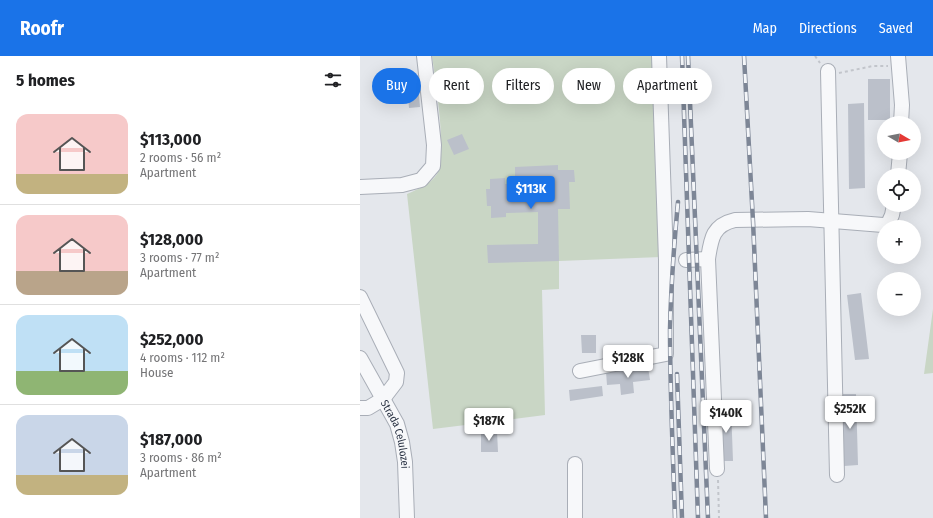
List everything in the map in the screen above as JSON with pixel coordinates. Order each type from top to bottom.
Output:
[{"type":"lane","points":[[360,187],[408,184],[421,180],[433,166],[434,145],[424,56]]},
{"type":"lane","points":[[580,371],[666,354],[666,260],[659,56]]},
{"type":"lane","points":[[898,61],[902,105],[901,116]]},
{"type":"lane","points":[[828,70],[837,475]]},
{"type":"lane","points":[[717,469],[708,259],[711,243],[718,229],[724,223],[735,220],[794,219],[883,225],[888,224],[893,212]]},
{"type":"lane","points":[[686,260],[708,259]]},
{"type":"lane","points":[[360,297],[397,373],[396,382],[383,399],[368,408],[360,408]]},
{"type":"lane","name":"Strada Celulozei","points":[[360,358],[397,424],[405,462],[407,518]]},
{"type":"lane","points":[[575,464],[575,518]]},
{"type":"path","points":[[815,56],[828,70],[838,74],[898,61]]},
{"type":"path","points":[[717,469],[719,518]]},
{"type":"green space","points":[[432,56],[654,56],[654,68],[623,68],[623,104],[656,104],[661,257],[559,261],[559,289],[542,290],[545,415],[433,429],[407,194],[424,186],[437,174],[440,165],[441,152],[439,104],[484,104],[484,68],[434,68]]},
{"type":"green space","points":[[933,309],[933,373],[924,374]]},
{"type":"building","points":[[868,79],[890,79],[890,116],[877,116],[877,120],[868,120]]},
{"type":"building","points":[[864,103],[865,188],[849,189],[848,104]]},
{"type":"building","points":[[409,104],[420,104],[420,107],[409,108]]},
{"type":"building","points":[[462,134],[469,149],[454,155],[447,140]]},
{"type":"building","points":[[558,165],[558,170],[574,170],[575,182],[569,182],[570,209],[558,209],[559,261],[488,263],[487,245],[538,244],[538,212],[506,213],[506,217],[491,218],[491,206],[487,206],[486,189],[490,189],[490,179],[505,178],[505,184],[515,184],[515,167]]},
{"type":"building","points":[[861,293],[869,359],[855,360],[847,295]]},
{"type":"building","points":[[581,335],[596,335],[596,353],[582,353]]},
{"type":"building","points":[[648,367],[650,380],[633,382],[634,393],[621,395],[620,384],[607,385],[606,372]]},
{"type":"building","points":[[602,386],[603,396],[570,401],[569,390]]},
{"type":"building","points":[[843,394],[856,394],[858,465],[844,466]]},
{"type":"building","points":[[720,407],[731,407],[733,461],[721,461]]},
{"type":"building","points":[[497,431],[498,452],[481,452],[481,432]]},
{"type":"railway","points":[[682,56],[698,518]]},
{"type":"railway","points":[[688,56],[708,518]]},
{"type":"railway","points":[[744,56],[766,518]]},
{"type":"railway","points":[[675,518],[670,329],[678,202]]},
{"type":"railway","points":[[677,374],[682,518]]}]
